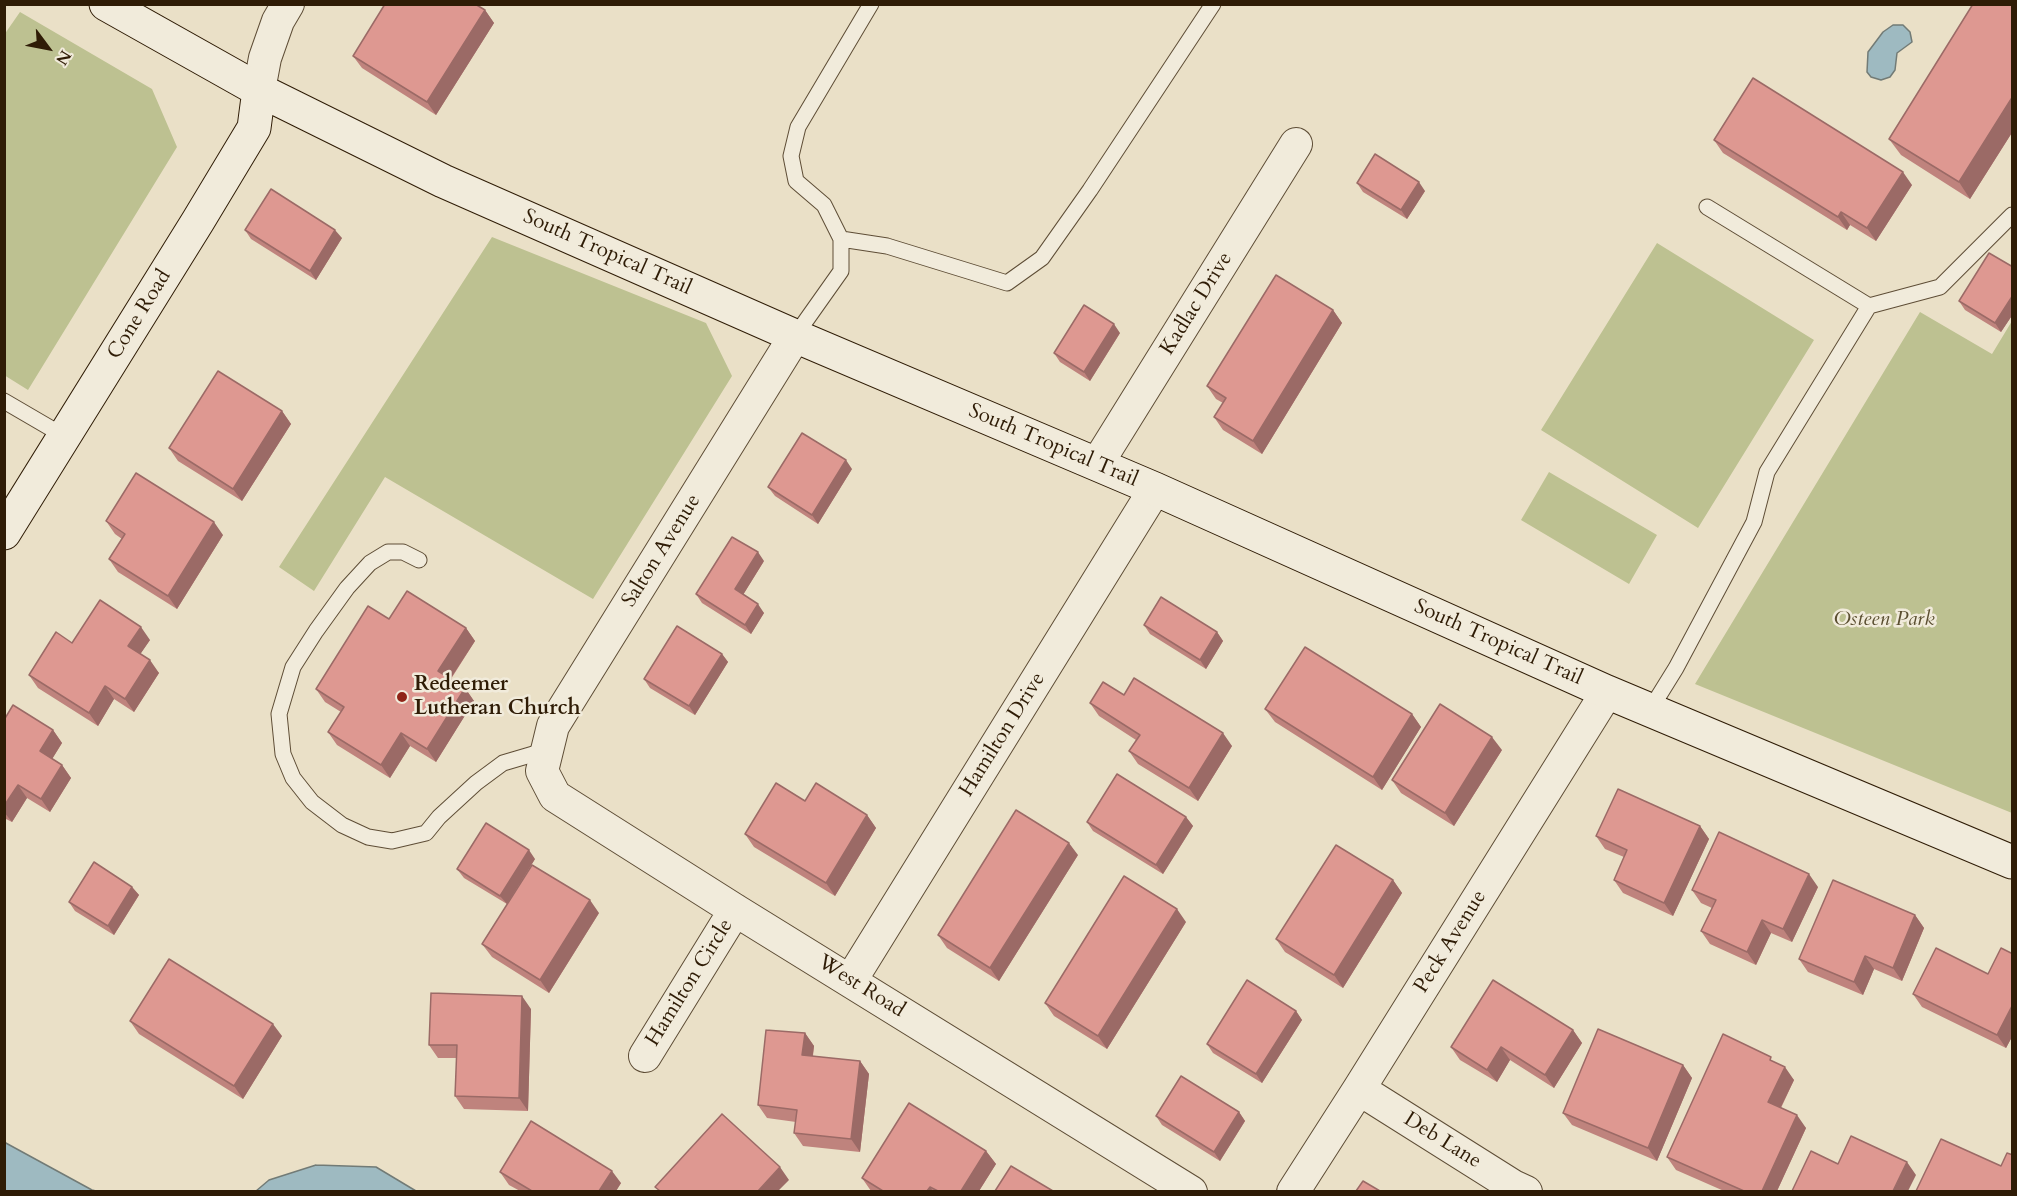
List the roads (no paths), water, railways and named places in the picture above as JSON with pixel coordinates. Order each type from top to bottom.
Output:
[{"type":"street","name":"South Tropical Trail","points":[[106,4],[259,90],[443,181],[795,336],[1155,489],[1607,692],[2013,862]]},
{"type":"street","points":[[259,90],[265,58],[278,21],[288,4]]},
{"type":"street","name":"Cone Road","points":[[4,533],[254,128],[259,90]]},
{"type":"street","name":"Kadlac Drive","points":[[1097,464],[1296,144]]},
{"type":"street","name":"Salton Avenue","points":[[545,760],[553,726],[795,336]]},
{"type":"street","name":"Hamilton Drive","points":[[851,980],[1155,489]]},
{"type":"street","name":"Peck Avenue","points":[[1293,1191],[1607,692]]},
{"type":"street","name":"West Road","points":[[545,760],[555,796],[735,910],[1191,1191]]},
{"type":"street","name":"Hamilton Circle","points":[[645,1056],[735,910]]},
{"type":"street","name":"Deb Lane","points":[[1359,1089],[1513,1186],[1526,1191]]},
{"type":"lane","points":[[795,336],[840,271],[841,239],[824,205],[796,181],[791,156],[798,127],[871,4]]},
{"type":"lane","points":[[841,239],[887,246],[1007,283],[1042,258],[1090,190],[1213,4]]},
{"type":"lane","points":[[1707,207],[1869,306]]},
{"type":"lane","points":[[1650,710],[1676,668],[1754,522],[1767,472],[1869,306],[1940,286],[2013,215]]},
{"type":"lane","points":[[4,401],[64,436]]},
{"type":"lane","points":[[419,560],[403,552],[388,552],[370,563],[347,588],[293,667],[279,714],[283,754],[293,778],[312,802],[342,825],[368,837],[392,841],[426,833],[439,817],[476,783],[503,763],[545,760]]},
{"type":"water","points":[[1893,25],[1903,25],[1910,32],[1912,42],[1897,53],[1895,70],[1890,77],[1881,80],[1871,77],[1867,72],[1868,52],[1883,32]]},
{"type":"water","points":[[4,1142],[92,1190],[96,1191],[5,1191]]},
{"type":"water","points":[[316,1165],[376,1167],[416,1191],[256,1191],[269,1180]]},
{"type":"place","name":"Redeemer Lutheran Church","points":[[402,697]]},
{"type":"park label","name":"Osteen Park","points":[[1884,620]]}]
